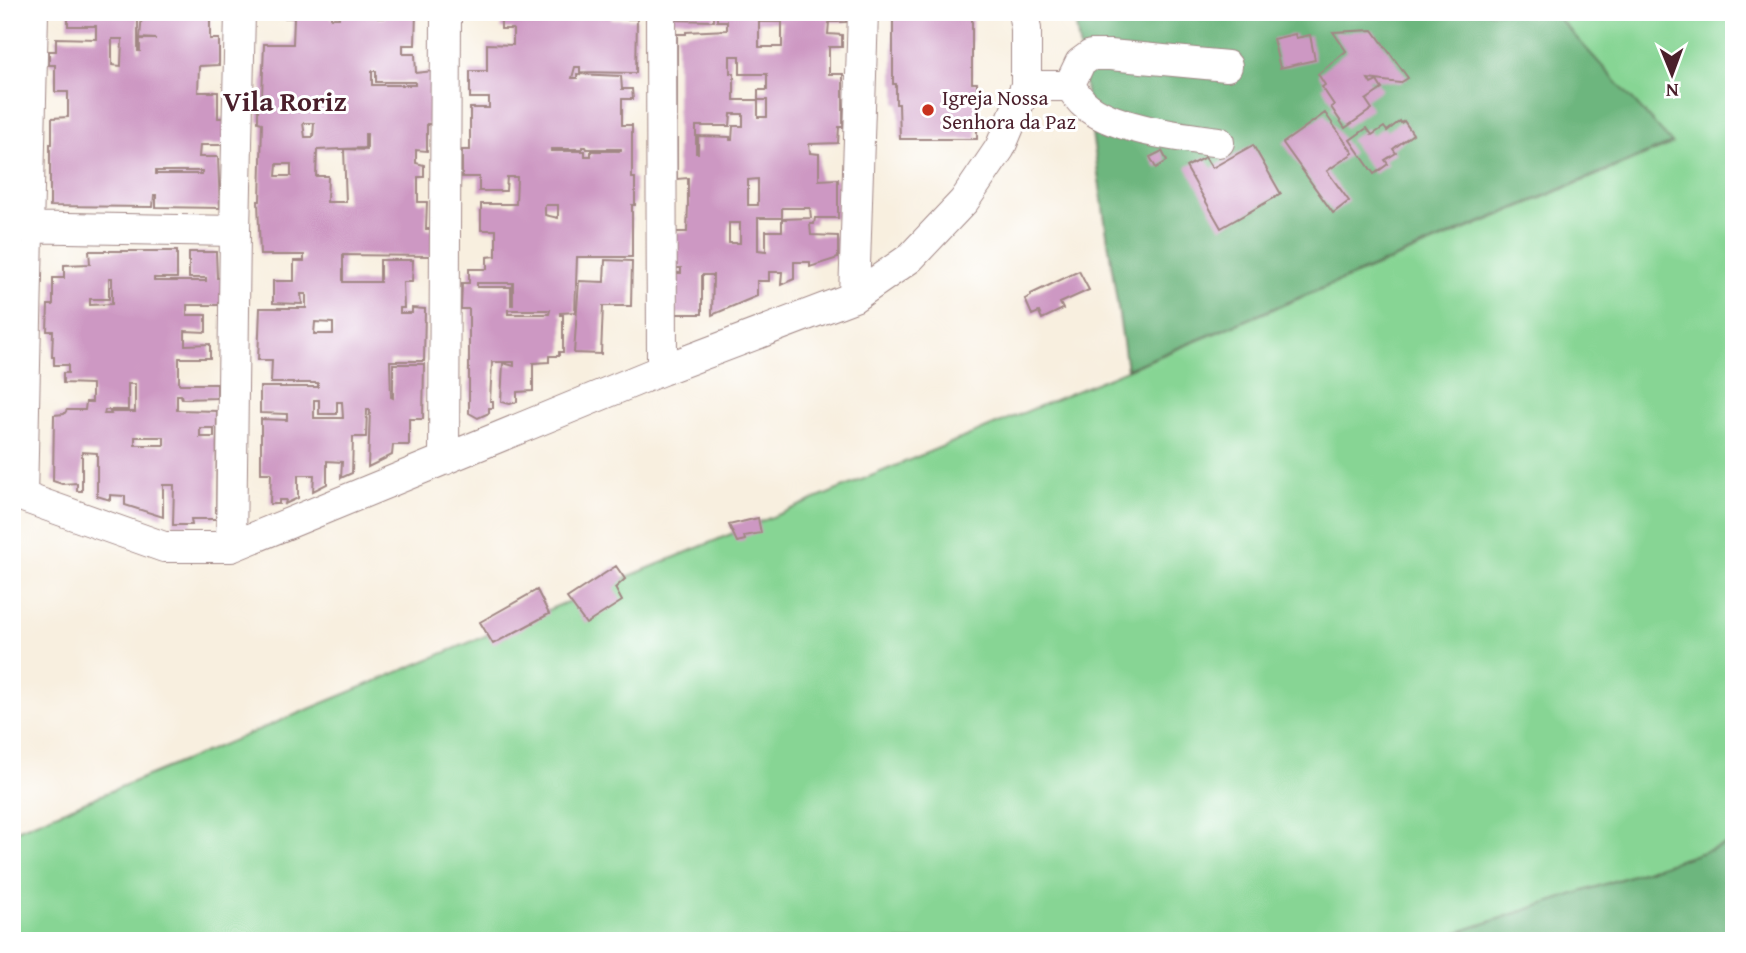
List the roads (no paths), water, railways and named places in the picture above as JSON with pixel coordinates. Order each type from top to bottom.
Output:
[{"type":"street","points":[[33,12],[20,227],[17,495],[164,547],[231,547],[662,370],[854,297],[910,258],[964,201],[1000,148],[1026,86],[1026,29],[1023,12]]},
{"type":"street","points":[[231,547],[240,12]]},
{"type":"street","points":[[444,460],[446,12]]},
{"type":"street","points":[[661,12],[662,370]]},
{"type":"street","points":[[854,297],[863,12]]},
{"type":"street","points":[[1069,86],[1080,63],[1091,55],[1227,66]]},
{"type":"street","points":[[1026,86],[1069,86]]},
{"type":"street","points":[[1069,86],[1083,103],[1098,113],[1124,123],[1174,136],[1219,142]]},
{"type":"street","points":[[20,227],[235,231]]},
{"type":"place","name":"Igreja Nossa Senhora da Paz","points":[[928,110]]},
{"type":"district","name":"Vila Roriz","points":[[285,101]]}]
